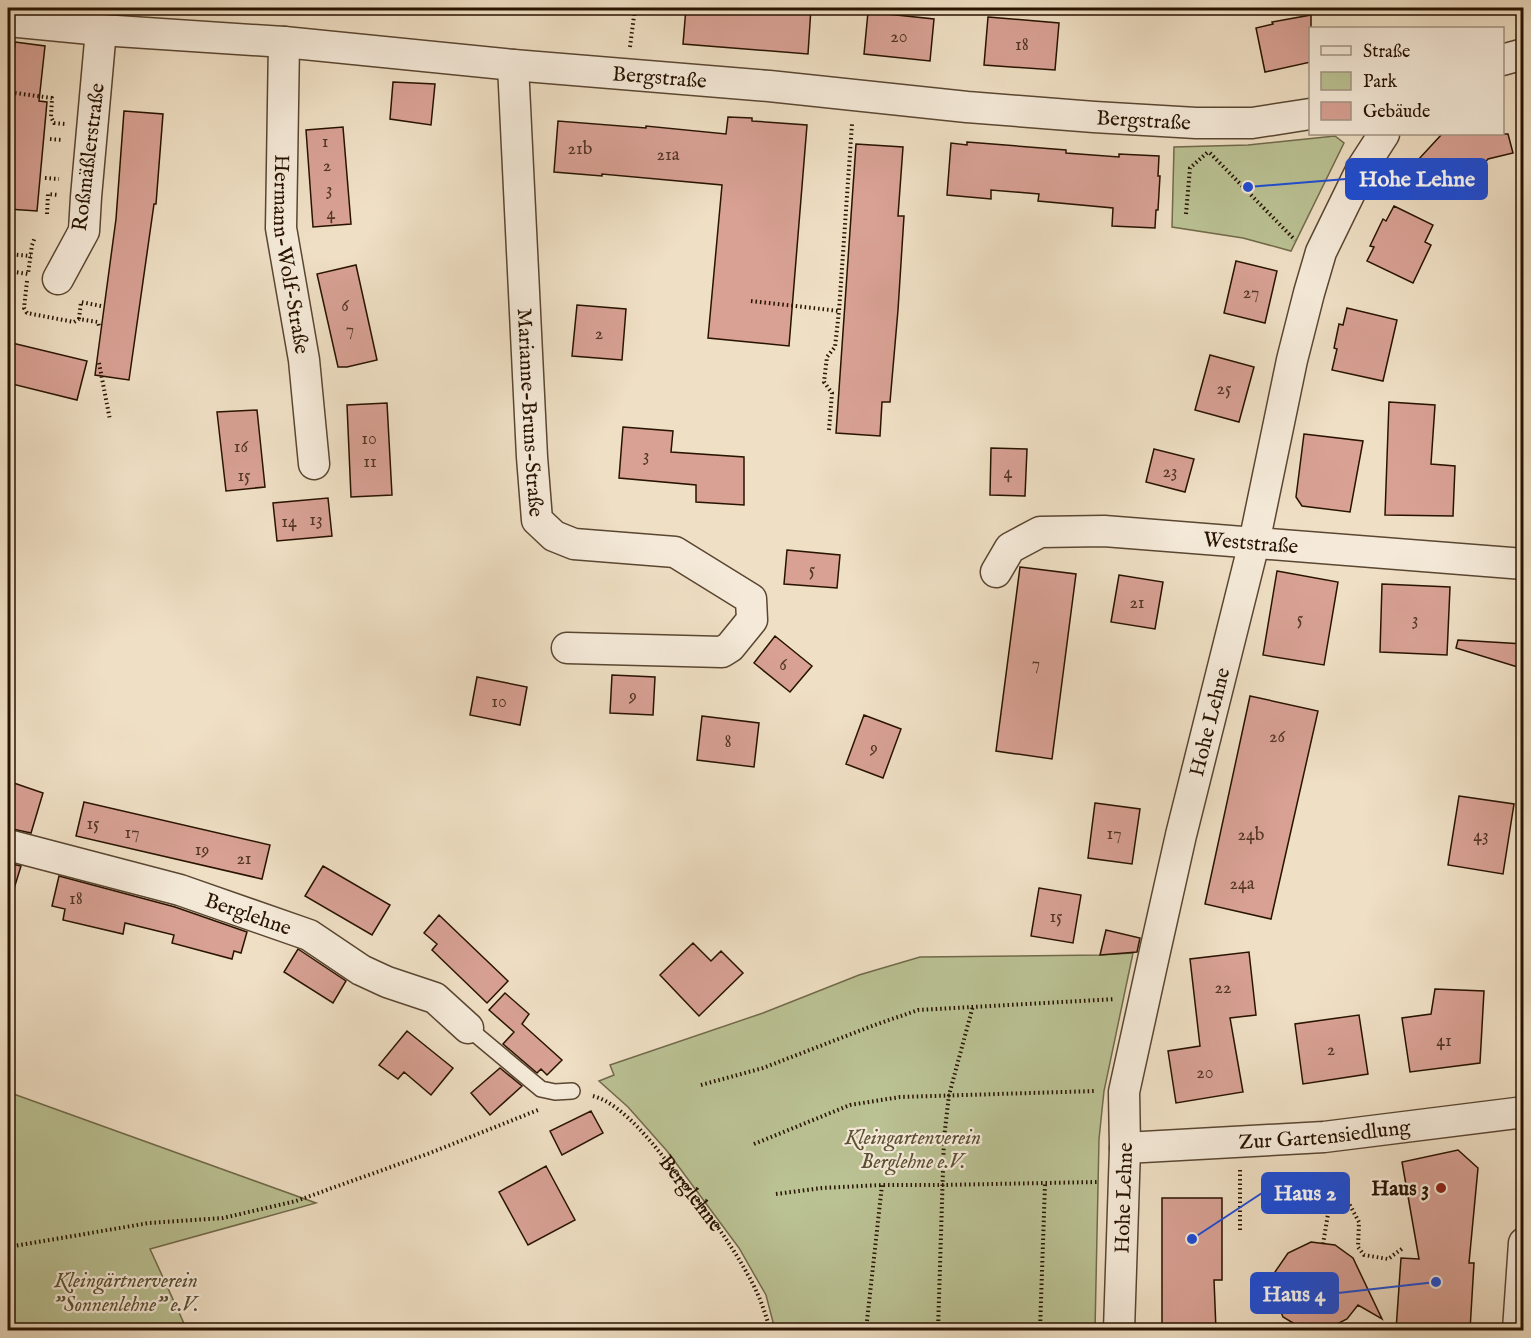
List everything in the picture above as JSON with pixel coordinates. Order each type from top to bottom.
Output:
[{"type":"street","name":"Bergstraße","points":[[8,21],[102,30],[284,42],[513,65],[769,86],[967,107],[1113,118],[1196,123],[1252,123],[1309,114]]},
{"type":"street","name":"Roßmäßlerstraße","points":[[58,279],[84,231],[102,30]]},
{"type":"street","name":"Hermann-Wolf-Straße","points":[[284,42],[281,228],[304,360],[314,464]]},
{"type":"street","points":[[1504,60],[1524,54]]},
{"type":"street","name":"Marianne-Bruns-Straße","points":[[513,65],[537,520],[554,536],[574,544],[675,552],[751,599],[752,620],[730,647],[722,652],[567,648]]},
{"type":"street","name":"Hohe Lehne","points":[[1119,1330],[1125,1148],[1124,1092],[1181,835],[1254,543],[1292,360],[1321,252],[1362,168],[1383,135]]},
{"type":"street","name":"Weststraße","points":[[996,573],[1010,548],[1040,532],[1104,531],[1524,564]]},
{"type":"street","name":"Berglehne","points":[[8,845],[180,890],[309,935],[361,970],[387,982],[435,998],[468,1028]]},
{"type":"street","name":"Zur Gartensiedlung","points":[[1125,1148],[1324,1137],[1524,1112]]},
{"type":"street","points":[[1518,1330],[1524,1243]]},
{"type":"lane","points":[[468,1028],[541,1089],[555,1092],[572,1091]]},
{"type":"path","points":[[629,56],[634,8]]},
{"type":"path","points":[[15,93],[52,98],[51,117],[54,123],[92,126]]},
{"type":"path","points":[[829,430],[832,393],[825,382],[827,357],[835,347],[839,311],[852,122]]},
{"type":"path","points":[[1203,146],[1302,245]]},
{"type":"path","points":[[1186,214],[1190,168],[1208,152]]},
{"type":"path","points":[[11,227],[8,254],[31,256]]},
{"type":"path","points":[[35,237],[24,308],[27,314],[74,322],[79,319],[98,322],[99,326]]},
{"type":"path","points":[[8,271],[28,274]]},
{"type":"path","points":[[751,301],[839,311]]},
{"type":"path","points":[[79,319],[81,302],[101,306]]},
{"type":"path","points":[[99,363],[110,420]]},
{"type":"path","points":[[701,1085],[763,1068],[918,1010],[1124,998]]},
{"type":"path","points":[[938,1330],[944,1138],[949,1095],[973,1006]]},
{"type":"path","name":"Berglehne","points":[[572,1091],[599,1098],[619,1110],[649,1139],[702,1205],[736,1254],[750,1277],[770,1330]]},
{"type":"path","points":[[754,1144],[850,1105],[900,1096],[1104,1091]]},
{"type":"path","points":[[8,1247],[148,1222],[223,1218],[296,1201],[430,1153],[540,1109]]},
{"type":"path","points":[[1240,1142],[1240,1230]]},
{"type":"path","points":[[776,1194],[822,1188],[882,1185],[1097,1182]]},
{"type":"path","points":[[1040,1330],[1045,1184]]},
{"type":"path","points":[[866,1330],[882,1185]]},
{"type":"path","points":[[1323,1244],[1329,1208],[1340,1185],[1359,1222],[1358,1247],[1364,1255],[1388,1259],[1403,1248]]},
{"type":"green space","points":[[149,8],[233,8],[233,14]]},
{"type":"green space","points":[[1335,136],[1344,143],[1291,251],[1243,238],[1172,227],[1174,147],[1248,145]]},
{"type":"green space","name":"Kleingartenverein Berglehne e.V.","points":[[1133,953],[1104,1091],[1099,1139],[1095,1330],[775,1330],[766,1295],[739,1248],[667,1151],[628,1107],[599,1081],[614,1075],[610,1065],[763,1013],[859,975],[920,957]]},
{"type":"green space","name":"Kleingärtnerverein \"Sonnenlehne\" e.V.","points":[[8,1092],[316,1203],[150,1249],[187,1330],[8,1330]]},
{"type":"building","points":[[686,8],[811,8],[808,54],[683,44]]},
{"type":"building","points":[[868,12],[934,19],[930,61],[864,54]]},
{"type":"building","points":[[1311,15],[1309,62],[1265,72],[1256,28],[1273,24],[1272,22]]},
{"type":"building","points":[[988,17],[1059,23],[1055,70],[984,65]]},
{"type":"building","points":[[15,42],[45,46],[39,101],[47,102],[37,211],[8,209],[8,128],[11,92],[8,91],[8,63],[13,63]]},
{"type":"building","points":[[393,82],[435,84],[431,125],[390,119]]},
{"type":"building","points":[[124,111],[163,114],[156,204],[154,204],[129,380],[95,375],[116,219]]},
{"type":"building","points":[[728,117],[807,125],[789,346],[708,338],[722,185],[554,172],[558,121],[646,128],[646,126],[726,134]]},
{"type":"building","points":[[343,127],[351,224],[313,227],[306,130]]},
{"type":"building","points":[[1508,134],[1513,153],[1488,159],[1464,187],[1417,161],[1441,135]]},
{"type":"building","points":[[967,142],[1119,157],[1119,154],[1159,156],[1158,176],[1160,176],[1155,228],[1112,226],[1113,208],[1038,201],[1039,194],[991,190],[991,199],[947,195],[951,143],[967,145]]},
{"type":"building","points":[[856,144],[903,147],[898,216],[904,216],[898,310],[890,402],[882,402],[880,436],[836,433]]},
{"type":"building","points":[[1394,206],[1433,225],[1425,242],[1431,245],[1413,283],[1367,261],[1374,247],[1370,246],[1383,219],[1386,221]]},
{"type":"building","points":[[1236,261],[1277,271],[1265,323],[1224,313]]},
{"type":"building","points":[[356,265],[377,360],[338,367],[317,274]]},
{"type":"building","points":[[577,305],[626,309],[622,360],[572,356]]},
{"type":"building","points":[[1347,308],[1397,320],[1383,381],[1332,370],[1339,324],[1343,325]]},
{"type":"building","points":[[8,342],[87,361],[77,400],[8,383]]},
{"type":"building","points":[[1210,355],[1254,367],[1239,422],[1195,410]]},
{"type":"building","points":[[1389,402],[1435,405],[1431,464],[1455,466],[1453,516],[1385,515]]},
{"type":"building","points":[[387,403],[392,495],[351,497],[347,405]]},
{"type":"building","points":[[257,410],[265,487],[226,491],[217,412]]},
{"type":"building","points":[[623,427],[673,431],[671,452],[744,457],[744,505],[696,502],[696,485],[619,478]]},
{"type":"building","points":[[1304,434],[1363,441],[1350,512],[1302,506],[1296,497]]},
{"type":"building","points":[[991,448],[1027,449],[1025,496],[990,495]]},
{"type":"building","points":[[1154,449],[1194,459],[1185,492],[1146,482]]},
{"type":"building","points":[[328,498],[332,536],[277,541],[273,503]]},
{"type":"building","points":[[787,550],[840,555],[837,588],[784,584]]},
{"type":"building","points":[[1020,567],[1076,574],[1052,759],[996,751]]},
{"type":"building","points":[[1277,571],[1338,582],[1324,665],[1263,655]]},
{"type":"building","points":[[1119,575],[1163,582],[1155,629],[1111,622]]},
{"type":"building","points":[[1382,584],[1450,587],[1447,655],[1380,652]]},
{"type":"building","points":[[775,636],[812,666],[790,692],[754,663]]},
{"type":"building","points":[[1458,640],[1524,644],[1524,669],[1456,648]]},
{"type":"building","points":[[612,675],[655,677],[653,715],[610,713]]},
{"type":"building","points":[[477,677],[527,687],[520,725],[470,715]]},
{"type":"building","points":[[1250,696],[1318,711],[1271,919],[1205,904]]},
{"type":"building","points":[[864,715],[901,729],[883,778],[846,764]]},
{"type":"building","points":[[702,716],[759,723],[754,767],[697,760]]},
{"type":"building","points":[[8,781],[43,793],[31,833],[8,828]]},
{"type":"building","points":[[1459,796],[1514,804],[1503,874],[1448,865]]},
{"type":"building","points":[[84,802],[270,845],[262,879],[76,836]]},
{"type":"building","points":[[1095,803],[1140,809],[1132,864],[1088,858]]},
{"type":"building","points":[[8,863],[21,866],[13,892],[8,891]]},
{"type":"building","points":[[323,866],[390,905],[372,935],[305,896]]},
{"type":"building","points":[[59,876],[175,907],[247,932],[241,953],[234,951],[232,959],[172,943],[174,935],[125,923],[123,934],[63,920],[65,909],[52,906]]},
{"type":"building","points":[[1039,888],[1081,895],[1073,943],[1031,936]]},
{"type":"building","points":[[439,915],[508,981],[487,1003],[432,950],[437,944],[424,933]]},
{"type":"building","points":[[1106,930],[1140,938],[1137,952],[1100,955]]},
{"type":"building","points":[[693,943],[711,961],[721,951],[743,973],[699,1016],[660,975]]},
{"type":"building","points":[[298,949],[346,981],[333,1003],[284,972]]},
{"type":"building","points":[[1249,952],[1256,1015],[1230,1018],[1243,1092],[1176,1103],[1168,1051],[1200,1046],[1190,959]]},
{"type":"building","points":[[1435,989],[1484,991],[1480,1063],[1410,1072],[1402,1018],[1431,1014]]},
{"type":"building","points":[[505,993],[529,1014],[522,1024],[562,1060],[547,1075],[541,1069],[537,1073],[503,1044],[514,1032],[489,1010]]},
{"type":"building","points":[[1359,1015],[1368,1074],[1303,1084],[1295,1024]]},
{"type":"building","points":[[407,1031],[453,1068],[431,1095],[404,1072],[398,1079],[379,1065]]},
{"type":"building","points":[[500,1068],[522,1086],[490,1115],[471,1093]]},
{"type":"building","points":[[591,1111],[603,1133],[562,1155],[550,1131]]},
{"type":"building","points":[[1458,1150],[1478,1168],[1469,1263],[1474,1263],[1470,1330],[1396,1330],[1401,1258],[1419,1259],[1402,1162]]},
{"type":"building","points":[[546,1166],[575,1220],[528,1245],[499,1192]]},
{"type":"building","points":[[1162,1198],[1222,1198],[1222,1280],[1214,1280],[1216,1330],[1162,1330]]},
{"type":"building","points":[[1311,1242],[1335,1245],[1353,1258],[1382,1319],[1358,1305],[1347,1319],[1325,1330],[1303,1329],[1283,1317],[1273,1293],[1275,1272],[1288,1253]]},
{"type":"place","name":"Hohe Lehne","points":[[1248,187]]},
{"type":"place","name":"Haus 3","points":[[1441,1188]]},
{"type":"place","name":"Haus 2","points":[[1192,1239]]},
{"type":"place","name":"Haus 4","points":[[1436,1282]]}]
